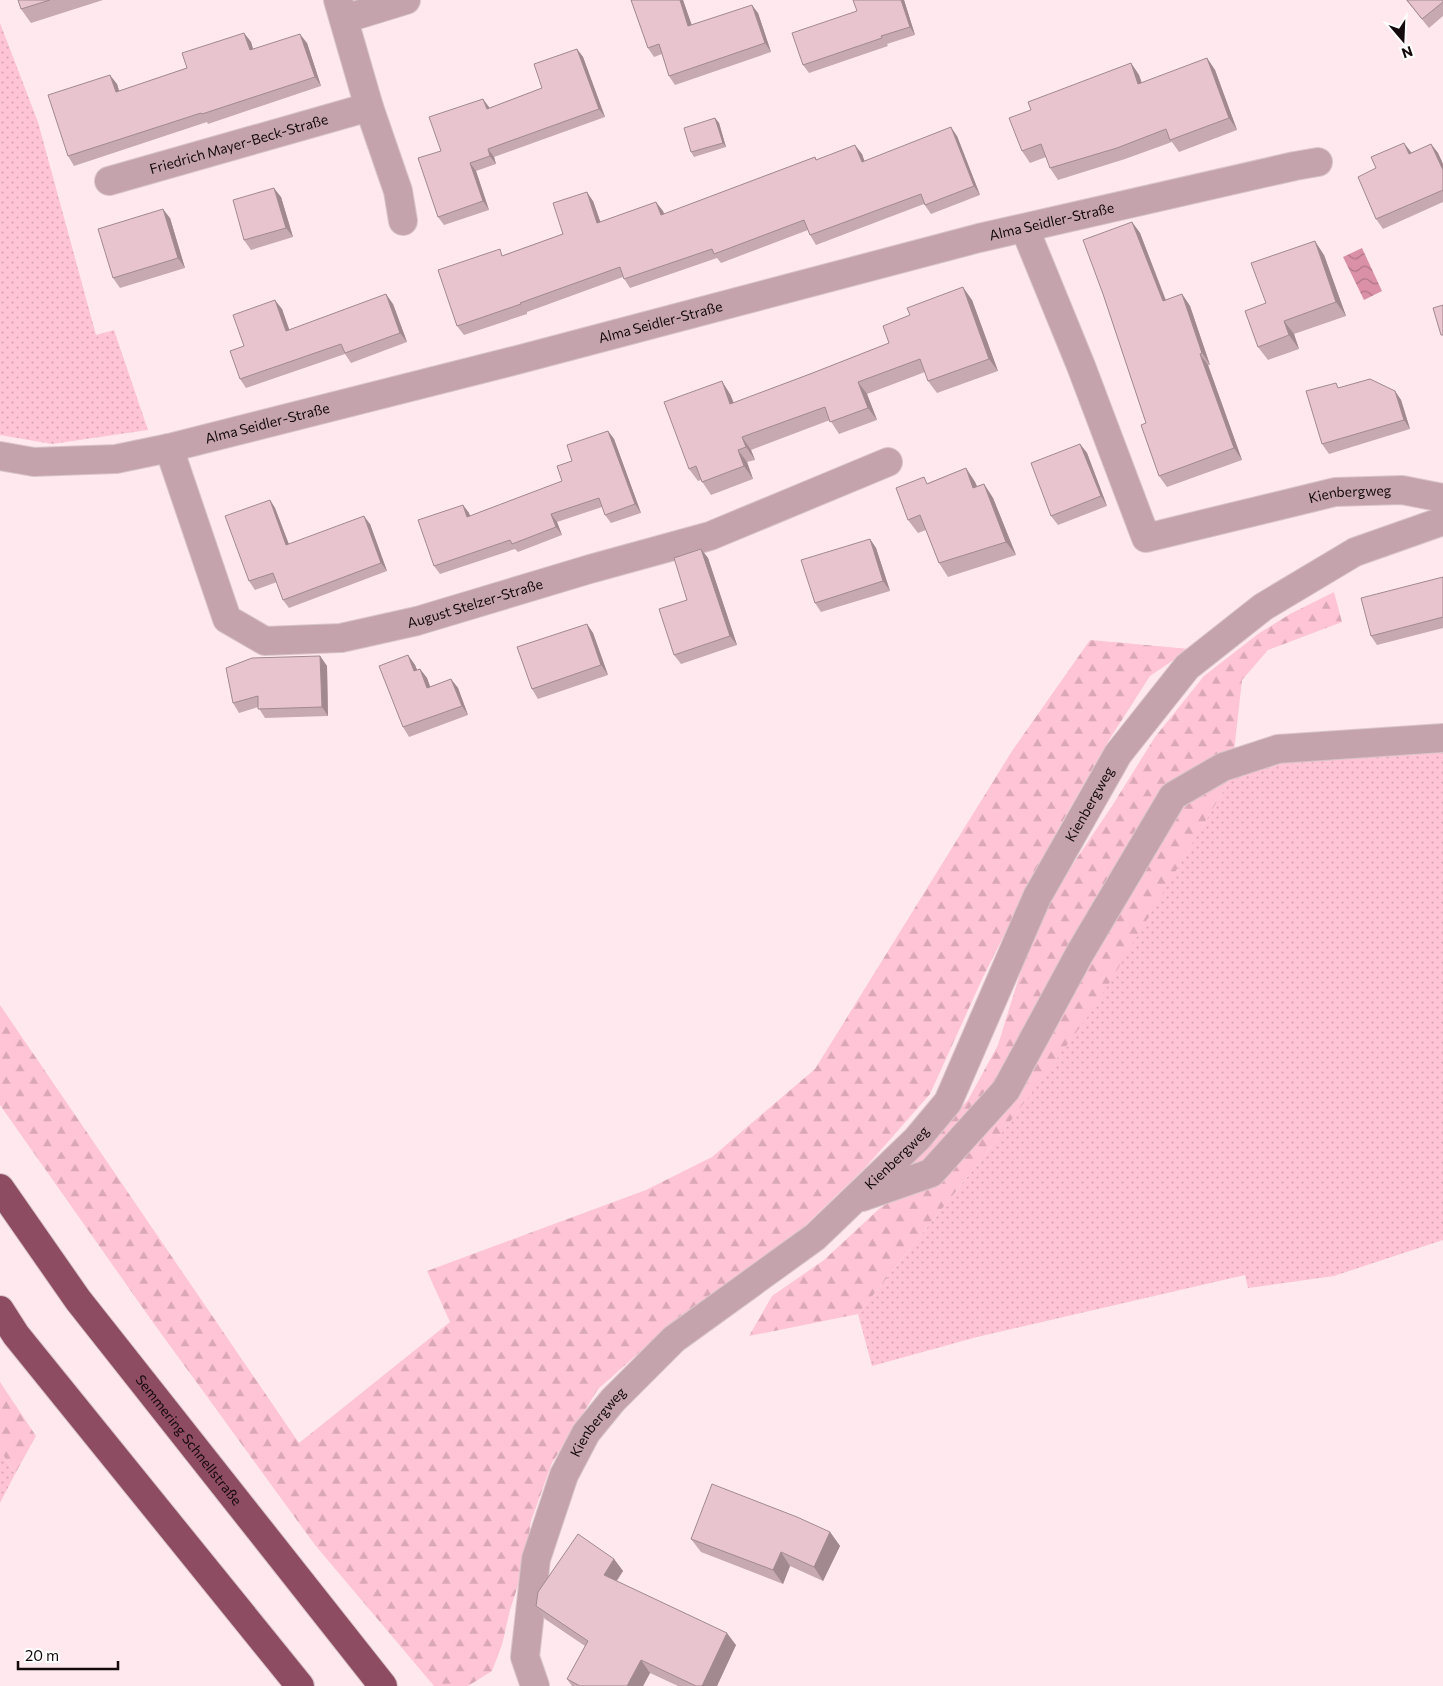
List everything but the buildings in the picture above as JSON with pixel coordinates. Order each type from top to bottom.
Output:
[{"type":"highway","name":"Semmering Schnellstraße","points":[[0,1188],[78,1300],[383,1686]]},
{"type":"highway","points":[[0,1310],[16,1335],[300,1686]]},
{"type":"street","points":[[403,220],[398,190],[369,107],[341,10],[406,0]]},
{"type":"street","name":"Friedrich Mayer-Beck-Straße","points":[[109,181],[369,107]]},
{"type":"street","name":"Alma Seidler-Straße","points":[[0,456],[34,462],[98,460],[116,459],[169,448],[517,360],[979,238],[1318,162]]},
{"type":"street","name":"Kienbergweg","points":[[1025,229],[1081,366],[1146,538],[1335,492],[1402,490],[1443,498]]},
{"type":"street","name":"August Stelzer-Straße","points":[[169,448],[227,619],[266,641],[341,638],[417,621],[590,569],[710,536],[888,462]]},
{"type":"street","name":"Kienbergweg","points":[[535,1686],[524,1657],[536,1559],[564,1475],[586,1433],[613,1400],[674,1339],[815,1237],[917,1139],[948,1102],[1037,897],[1118,754],[1187,667],[1263,607],[1355,552],[1443,521]]},
{"type":"street","name":"Kienbergweg","points":[[854,1200],[931,1172],[1006,1090],[1080,953],[1173,796],[1223,767],[1278,749],[1443,738]]},
{"type":"green space","points":[[0,23],[38,122],[96,335],[114,330],[148,430],[52,444],[0,435]]},
{"type":"green space","points":[[1334,592],[1342,622],[1268,650],[1242,680],[1231,778],[1095,1007],[992,1146],[858,1314],[749,1336],[772,1296],[824,1260],[880,1208],[906,1192],[910,1161],[968,1100],[998,1045],[1023,964],[1054,892],[1112,806],[1155,737],[1204,676],[1258,634],[1290,614]]},
{"type":"green space","points":[[1090,640],[1190,649],[1150,676],[1109,740],[1057,831],[983,977],[930,1094],[865,1168],[785,1245],[666,1329],[598,1389],[552,1463],[531,1521],[524,1567],[510,1610],[502,1645],[492,1671],[468,1686],[434,1686],[315,1545],[152,1321],[0,1105],[0,1005],[299,1443],[450,1322],[427,1271],[646,1190],[712,1157],[815,1069],[1012,751]]},
{"type":"green space","points":[[1443,749],[1443,1240],[1334,1276],[1248,1288],[1245,1275],[977,1337],[872,1366],[858,1314],[992,1146],[1094,1007],[1231,778],[1279,759]]},
{"type":"green space","points":[[0,1382],[36,1436],[15,1474],[0,1450]]},
{"type":"green space","points":[[0,1450],[15,1474],[0,1503]]},
{"type":"water","points":[[1362,248],[1382,291],[1364,300],[1343,257]]}]
